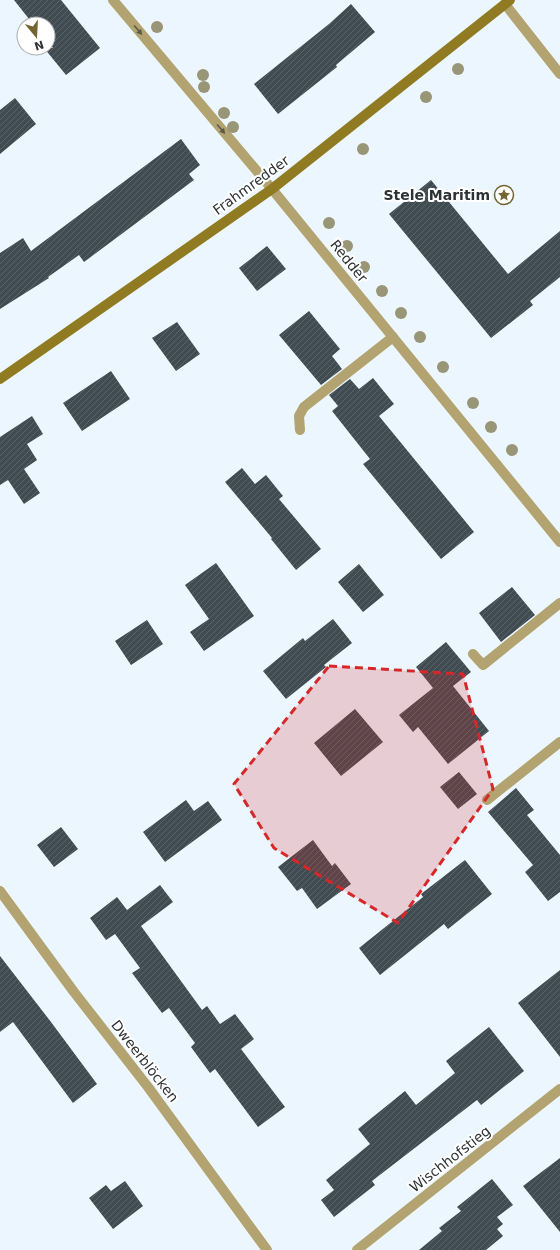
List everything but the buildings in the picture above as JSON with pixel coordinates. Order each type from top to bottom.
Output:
[{"type":"street","name":"Redder","points":[[112,0],[272,189],[560,542]]},
{"type":"street","name":"Frahmredder","points":[[0,380],[272,189],[507,2]]},
{"type":"street","points":[[507,2],[560,74]]},
{"type":"street","points":[[300,430],[299,416],[304,408],[393,337]]},
{"type":"street","points":[[473,654],[483,665],[560,603]]},
{"type":"street","points":[[488,800],[560,742]]},
{"type":"street","name":"Dweerblöcken","points":[[0,891],[74,992],[148,1086],[267,1250]]},
{"type":"street","name":"Wischhofstieg","points":[[357,1250],[560,1089]]},
{"type":"highlighted area","points":[[329,666],[463,674],[493,789],[398,923],[274,848],[234,784]]},
{"type":"place","name":"Stele Maritim","points":[[504,195]]}]
